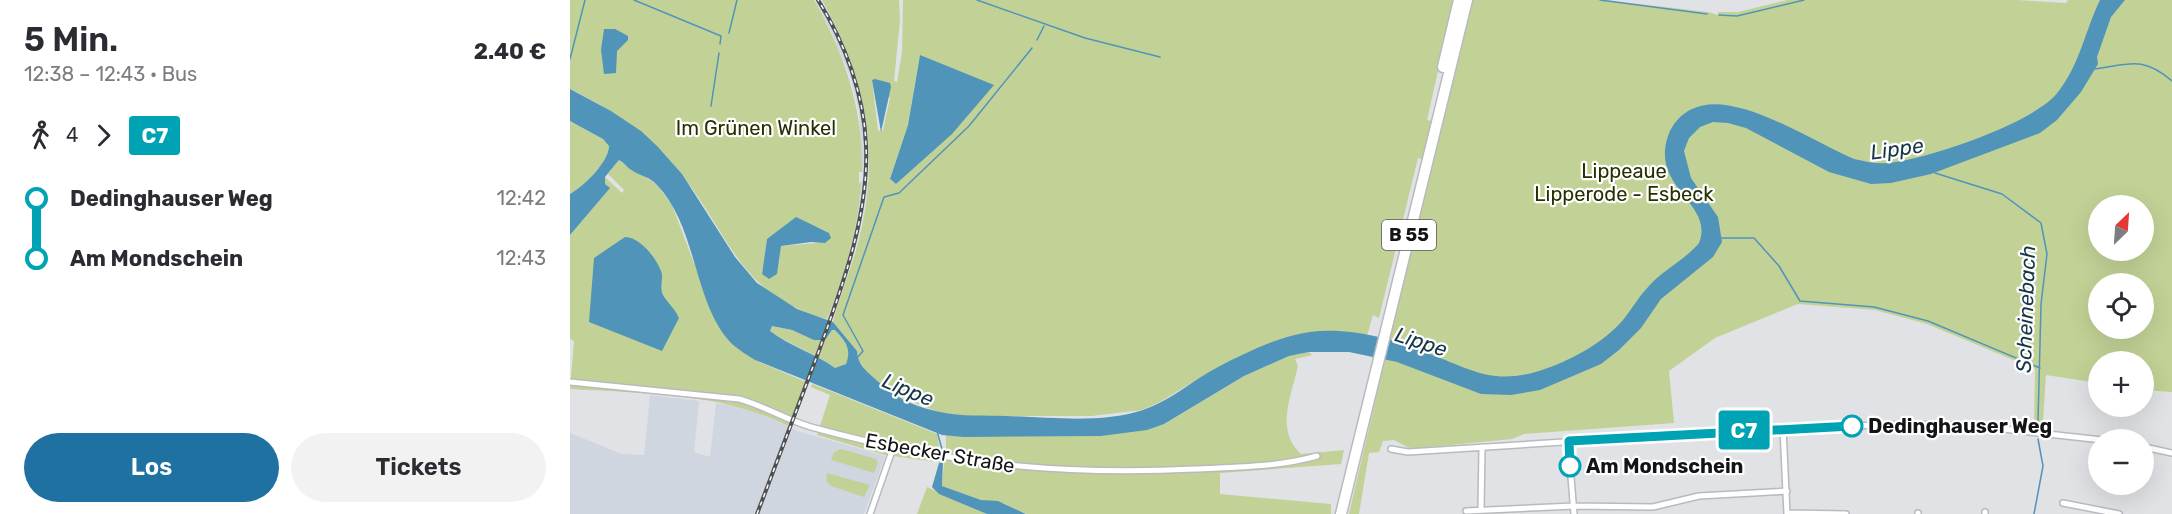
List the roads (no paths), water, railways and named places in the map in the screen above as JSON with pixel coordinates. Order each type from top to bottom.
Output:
[{"type":"highway","name":"B 55","points":[[1341,514],[1434,119],[1459,0]]},
{"type":"highway","name":"B 55","points":[[1434,119],[1467,0]]},
{"type":"highway","name":"B 55","points":[[1335,514],[1368,393]]},
{"type":"street","name":"Esbecker Straße","points":[[570,382],[739,399],[760,405],[807,426],[893,448],[944,457],[1045,469],[1127,472],[1247,466],[1317,456]]},
{"type":"street","points":[[1391,449],[1408,452],[1783,428],[1915,424],[1977,426],[2088,438]]},
{"type":"street","points":[[1783,428],[1787,514],[1846,514]]},
{"type":"street","points":[[1569,441],[1575,514]]},
{"type":"street","points":[[1481,510],[1482,447]]},
{"type":"street","points":[[870,514],[893,448]]},
{"type":"street","points":[[2154,449],[2172,453]]},
{"type":"street","points":[[1466,511],[1574,506],[1653,507],[1700,496],[1787,491]]},
{"type":"street","points":[[2062,503],[2119,514]]},
{"type":"street","points":[[2079,514],[2080,507]]},
{"type":"water","points":[[2100,0],[2125,0],[2111,17],[2097,57],[2098,64],[2081,92],[2057,120],[2040,133],[1931,174],[1891,183],[1871,184],[1829,172],[1746,128],[1713,122],[1700,127],[1689,138],[1684,151],[1691,178],[1718,217],[1722,242],[1713,257],[1661,299],[1641,328],[1601,364],[1540,390],[1511,395],[1481,394],[1397,362],[1349,352],[1309,352],[1289,356],[1244,376],[1164,424],[1147,430],[1101,436],[964,437],[942,435],[755,360],[732,344],[719,327],[710,308],[681,222],[670,203],[654,182],[631,170],[619,160],[605,177],[605,184],[610,188],[570,235],[570,194],[582,186],[600,166],[609,146],[603,139],[570,121],[570,89],[611,111],[641,131],[657,146],[682,174],[735,257],[757,283],[797,309],[833,322],[857,351],[860,363],[868,373],[896,396],[920,407],[948,414],[973,416],[1075,419],[1127,414],[1160,403],[1209,372],[1258,348],[1297,334],[1325,331],[1356,333],[1386,339],[1483,374],[1523,375],[1562,362],[1585,351],[1605,337],[1623,320],[1655,280],[1699,243],[1702,229],[1698,217],[1674,182],[1665,154],[1672,127],[1688,111],[1709,104],[1729,106],[1751,111],[1773,120],[1854,159],[1884,163],[1912,159],[1957,146],[2007,126],[2046,103],[2058,92],[2072,70]],"holes":[[[772,326],[792,330],[814,340],[825,340],[832,330],[835,330],[848,349],[846,364],[835,368],[770,331]]]},
{"type":"water","points":[[604,29],[615,29],[628,36],[628,40],[617,51],[616,73],[604,74],[601,50]]},
{"type":"water","points":[[920,55],[994,85],[952,134],[896,184],[890,179],[908,125]]},
{"type":"water","points":[[872,80],[890,83],[891,87],[881,132]]},
{"type":"water","points":[[796,217],[829,233],[831,238],[825,243],[811,242],[781,246],[777,274],[769,279],[762,274],[767,239]]},
{"type":"water","points":[[625,237],[642,244],[659,266],[662,274],[663,295],[679,318],[662,351],[589,322],[594,258]]},
{"type":"water","points":[[943,462],[942,486],[981,500],[998,501],[1026,514],[987,514],[939,494],[932,487],[939,463]]},
{"type":"waterway","points":[[570,59],[585,0]]},
{"type":"waterway","points":[[634,0],[721,36],[720,44]]},
{"type":"waterway","points":[[729,33],[737,0]]},
{"type":"waterway","points":[[977,0],[1085,38],[1160,57]]},
{"type":"waterway","points":[[1600,0],[1707,14]]},
{"type":"waterway","points":[[1719,15],[1737,16],[1804,0]]},
{"type":"waterway","points":[[1037,40],[1044,26]]},
{"type":"waterway","points":[[857,358],[863,351],[843,315],[884,197],[899,193],[969,126],[1032,48]]},
{"type":"waterway","points":[[711,106],[719,53]]},
{"type":"waterway","points":[[2095,69],[2127,64],[2144,65],[2162,73],[2172,81]]},
{"type":"waterway","name":"Scheinebach","points":[[1935,173],[2002,194],[2041,223],[2047,254],[2041,304],[2038,421]]},
{"type":"waterway","points":[[1721,238],[1754,238],[1779,266],[1800,301],[1874,307],[1928,321],[2040,368]]},
{"type":"waterway","points":[[937,431],[943,453]]},
{"type":"waterway","name":"Scheinebach","points":[[2034,514],[2043,466],[2038,439]]},
{"type":"railway","points":[[757,514],[837,299],[853,249],[863,197],[866,145],[857,88],[845,51],[818,0]]},
{"type":"place","name":"Dedinghauser Weg","points":[[1852,426]]},
{"type":"place","name":"Am Mondschein","points":[[1570,466]]},
{"type":"park label","name":"Im Grünen Winkel","points":[[756,128]]},
{"type":"park label","name":"Lippeaue Lipperode - Esbeck","points":[[1624,182]]},
{"type":"water label","name":"Lippe","points":[[1897,149]]},
{"type":"water label","name":"Lippe","points":[[1421,342]]},
{"type":"water label","name":"Lippe","points":[[908,390]]}]
